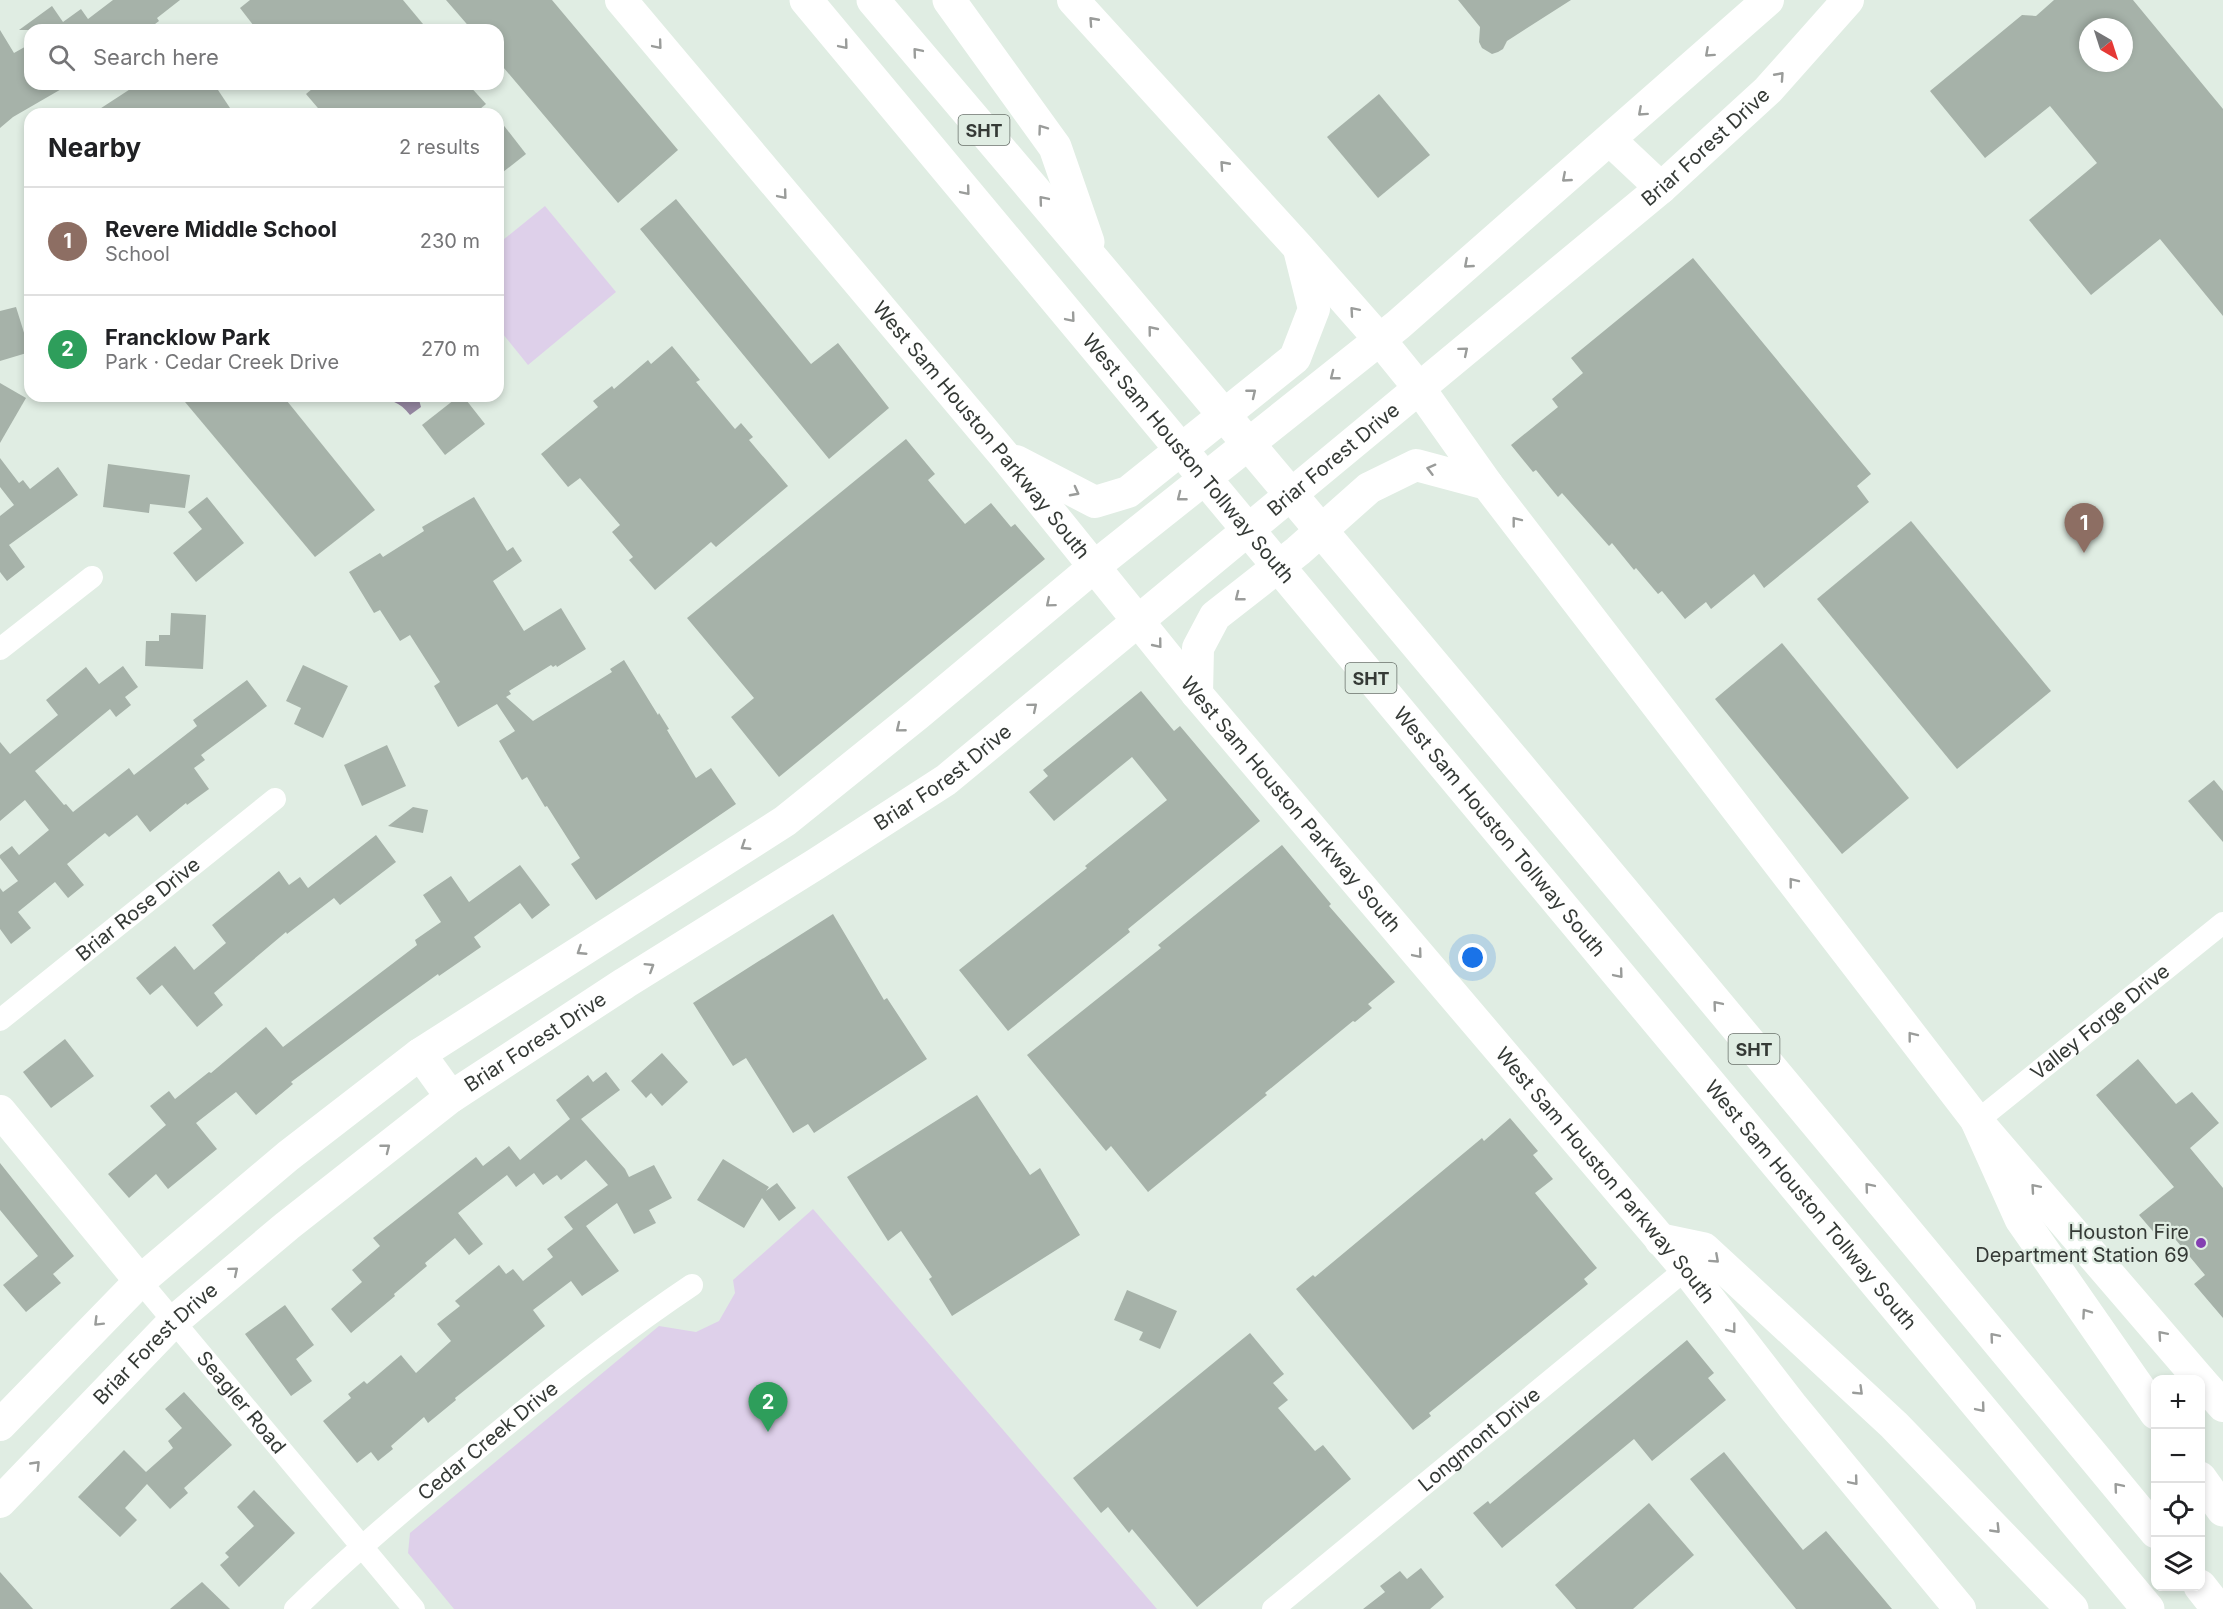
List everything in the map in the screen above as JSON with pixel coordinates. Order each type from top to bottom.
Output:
[{"type":"highway","name":"West Sam Houston Tollway South","points":[[806,0],[2148,1609]]},
{"type":"highway","name":"SHT","points":[[873,0],[1864,1180],[2151,1526]]},
{"type":"highway","points":[[949,0],[1055,147],[1094,261]]},
{"type":"highway","points":[[1977,1121],[2021,1219],[2151,1406]]},
{"type":"highway","points":[[1661,1240],[1704,1249],[1894,1425],[2072,1609]]},
{"type":"highway","points":[[2204,1483],[2223,1510]]},
{"type":"highway","points":[[2093,1543],[2098,1577],[2123,1609]]},
{"type":"main road","name":"West Sam Houston Parkway South","points":[[621,0],[1004,455],[1197,694],[1686,1269],[1793,1407],[1960,1609]]},
{"type":"main road","points":[[1073,0],[1380,340],[1419,388],[1487,484],[1977,1121],[2196,1375]]},
{"type":"main road","points":[[0,1425],[140,1281],[288,1156],[420,1054],[785,821],[918,714],[1095,566],[1380,340],[1768,0]]},
{"type":"main road","name":"Briar Forest Drive","points":[[0,1502],[173,1322],[287,1226],[451,1098],[625,983],[946,780],[1662,188],[1768,90],[1848,0]]},
{"type":"main road","points":[[1610,140],[1662,188]]},
{"type":"main road","points":[[1004,455],[1095,502],[1128,492],[1295,358],[1314,309],[1299,248]]},
{"type":"main road","points":[[1197,694],[1198,648],[1215,616],[1298,550],[1369,488],[1416,465],[1487,484]]},
{"type":"main road","points":[[420,1054],[451,1098]]},
{"type":"main road","name":"Seagler Road","points":[[0,1111],[140,1281]]},
{"type":"main road","points":[[2205,1386],[2223,1406]]},
{"type":"street","points":[[0,649],[92,577]]},
{"type":"street","name":"Briar Rose Drive","points":[[0,1020],[274,799]]},
{"type":"street","name":"Valley Forge Drive","points":[[1977,1121],[2223,923]]},
{"type":"street","name":"Longmont Drive","points":[[1273,1609],[1686,1269]]},
{"type":"street","name":"Seagler Road","points":[[140,1281],[414,1609]]},
{"type":"street","name":"Cedar Creek Drive","points":[[295,1609],[362,1547],[553,1386],[652,1312],[692,1286]]},
{"type":"shaded area","points":[[545,206],[616,292],[528,365],[504,335],[504,239]]},
{"type":"shaded area","points":[[394,402],[420,402],[421,407],[410,415]]},
{"type":"shaded area","points":[[813,1209],[1157,1609],[454,1609],[408,1553],[410,1533],[659,1326],[696,1332],[719,1321],[735,1293],[733,1280]]},
{"type":"building","points":[[113,0],[180,0],[157,18],[159,21],[155,24],[27,24],[52,6],[63,22],[81,9],[88,19]]},
{"type":"building","points":[[250,0],[403,0],[423,24],[252,24],[240,8]]},
{"type":"building","points":[[446,0],[552,0],[678,150],[618,203],[504,68],[504,24],[467,24]]},
{"type":"building","points":[[1458,0],[1571,0],[1507,41],[1503,49],[1492,54],[1482,48],[1479,42],[1480,27]]},
{"type":"building","points":[[2054,0],[2133,0],[2223,109],[2223,316],[2160,239],[2091,295],[2029,220],[2097,163],[2050,106],[1985,158],[1930,91],[2022,15],[2036,16]]},
{"type":"building","points":[[0,30],[14,53],[24,47],[24,90],[60,90],[29,108],[24,108],[24,111],[0,128]]},
{"type":"building","points":[[129,90],[218,90],[230,108],[101,108]]},
{"type":"building","points":[[311,90],[473,90],[486,104],[481,108],[318,108],[306,94]]},
{"type":"building","points":[[1379,94],[1430,155],[1378,198],[1327,137]]},
{"type":"building","points":[[504,126],[526,154],[504,171]]},
{"type":"building","points":[[676,199],[811,364],[838,343],[889,408],[829,459],[640,229]]},
{"type":"building","points":[[1693,258],[1871,474],[1857,486],[1869,502],[1764,588],[1754,574],[1711,609],[1706,602],[1685,619],[1662,591],[1658,594],[1612,543],[1609,546],[1562,493],[1558,497],[1536,470],[1533,472],[1511,445],[1558,407],[1552,399],[1583,373],[1571,358]]},
{"type":"building","points":[[16,307],[24,333],[24,354],[0,361],[0,311]]},
{"type":"building","points":[[672,346],[700,380],[696,382],[735,429],[741,423],[753,437],[749,440],[788,486],[716,547],[711,542],[655,590],[629,560],[633,557],[612,532],[620,525],[580,478],[568,487],[541,454],[598,407],[593,401],[612,386],[614,389],[648,360],[651,364]]},
{"type":"building","points":[[0,383],[24,397],[24,401],[0,443]]},
{"type":"building","points":[[185,402],[288,402],[375,510],[315,557]]},
{"type":"building","points":[[451,402],[468,402],[485,424],[445,455],[422,425]]},
{"type":"building","points":[[906,439],[935,474],[928,480],[965,524],[991,503],[1011,527],[1015,524],[1045,559],[779,777],[731,717],[754,698],[687,618]]},
{"type":"building","points":[[0,458],[19,483],[23,480],[30,489],[58,467],[78,495],[9,545],[25,567],[7,581],[0,572],[0,516],[14,505],[0,487]]},
{"type":"building","points":[[108,464],[190,475],[185,508],[150,504],[149,513],[103,507]]},
{"type":"building","points":[[207,497],[244,543],[196,582],[173,553],[202,529],[188,512]]},
{"type":"building","points":[[474,497],[507,551],[513,547],[522,561],[493,581],[524,631],[561,608],[586,649],[557,667],[551,665],[509,691],[511,694],[506,697],[533,721],[612,672],[610,669],[624,660],[669,729],[667,730],[696,778],[711,768],[736,804],[596,900],[571,864],[580,858],[527,777],[522,780],[499,741],[515,731],[497,704],[458,727],[434,686],[440,682],[410,635],[400,641],[380,610],[374,613],[349,572],[380,553],[383,557],[424,531],[422,527]]},
{"type":"building","points":[[1911,521],[2051,691],[1957,769],[1817,599]]},
{"type":"building","points":[[171,613],[206,615],[203,669],[145,666],[146,641],[159,641],[159,635],[170,635]]},
{"type":"building","points":[[1782,643],[1909,798],[1842,854],[1715,699]]},
{"type":"building","points":[[303,665],[348,686],[323,738],[294,724],[301,708],[286,701]]},
{"type":"building","points":[[123,666],[138,687],[125,697],[131,705],[116,717],[110,709],[35,771],[64,805],[66,804],[73,812],[129,768],[134,775],[197,726],[193,720],[247,680],[267,706],[201,755],[205,760],[194,768],[209,789],[187,805],[186,803],[150,832],[137,815],[109,837],[105,833],[67,864],[84,885],[68,898],[55,882],[18,912],[31,928],[11,944],[0,929],[0,888],[3,892],[18,881],[0,855],[12,846],[19,855],[49,830],[25,800],[0,821],[0,742],[10,754],[58,715],[46,700],[86,667],[99,684]]},
{"type":"building","points":[[1141,691],[1174,731],[1180,726],[1260,821],[1128,929],[1130,932],[1008,1031],[959,970],[1087,868],[1085,866],[1167,800],[1132,757],[1054,821],[1029,792],[1048,776],[1043,770]]},
{"type":"building","points":[[387,745],[406,786],[362,806],[344,765]]},
{"type":"building","points":[[2214,780],[2223,791],[2223,842],[2188,801]]},
{"type":"building","points":[[413,807],[428,810],[423,833],[388,826]]},
{"type":"building","points":[[376,835],[396,862],[340,905],[334,898],[287,934],[286,932],[214,993],[223,1005],[197,1027],[162,985],[150,995],[136,978],[175,946],[194,970],[226,943],[212,925],[279,871],[289,885],[300,877],[308,888]]},
{"type":"building","points":[[1282,845],[1331,904],[1329,906],[1395,982],[1368,1004],[1372,1008],[1265,1093],[1267,1095],[1148,1192],[1111,1146],[1106,1151],[1027,1055],[1161,948],[1158,945]]},
{"type":"building","points":[[520,865],[550,905],[532,919],[520,903],[474,937],[481,947],[439,976],[438,974],[291,1082],[293,1084],[256,1115],[236,1092],[196,1123],[217,1149],[168,1189],[156,1174],[129,1198],[108,1174],[166,1125],[150,1106],[169,1091],[175,1099],[209,1072],[211,1073],[266,1027],[283,1047],[417,945],[415,940],[441,922],[423,895],[451,876],[469,902]]},
{"type":"building","points":[[833,914],[884,1000],[887,998],[927,1059],[814,1133],[808,1124],[793,1133],[746,1058],[733,1066],[693,1003]]},
{"type":"building","points":[[65,1039],[94,1076],[51,1108],[23,1072]]},
{"type":"building","points":[[662,1053],[688,1082],[662,1106],[651,1093],[646,1098],[631,1081]]},
{"type":"building","points":[[2138,1059],[2176,1104],[2192,1092],[2219,1123],[2190,1148],[2223,1188],[2223,1318],[2194,1284],[2205,1275],[2166,1228],[2157,1236],[2139,1215],[2174,1187],[2096,1095]]},
{"type":"building","points":[[606,1072],[620,1090],[581,1119],[625,1169],[629,1177],[654,1165],[672,1198],[649,1210],[656,1223],[634,1234],[617,1203],[586,1226],[619,1271],[582,1296],[571,1281],[533,1310],[545,1326],[455,1398],[456,1400],[428,1423],[424,1417],[391,1446],[393,1449],[378,1461],[371,1452],[357,1463],[323,1421],[351,1398],[348,1394],[364,1381],[367,1384],[401,1355],[416,1373],[451,1341],[437,1324],[460,1306],[455,1301],[499,1265],[506,1274],[513,1269],[523,1281],[553,1257],[547,1249],[573,1229],[564,1217],[608,1185],[586,1160],[561,1180],[557,1175],[543,1185],[534,1173],[516,1187],[507,1175],[458,1213],[483,1244],[469,1255],[455,1238],[425,1263],[427,1266],[394,1294],[395,1296],[351,1333],[331,1309],[362,1282],[352,1270],[380,1246],[373,1238],[476,1157],[483,1166],[509,1146],[520,1160],[570,1119],[556,1100],[588,1075],[593,1082]]},
{"type":"building","points":[[977,1095],[1030,1175],[1040,1168],[1080,1235],[952,1316],[929,1279],[932,1277],[901,1231],[888,1241],[847,1177]]},
{"type":"building","points":[[1510,1118],[1538,1151],[1533,1155],[1553,1179],[1535,1193],[1597,1268],[1584,1279],[1588,1284],[1429,1413],[1431,1416],[1413,1430],[1296,1289],[1313,1275],[1315,1277],[1482,1138],[1484,1141]]},
{"type":"building","points":[[723,1159],[769,1187],[766,1191],[777,1183],[796,1208],[779,1221],[762,1198],[744,1228],[697,1200]]},
{"type":"building","points":[[0,1163],[74,1256],[53,1274],[61,1283],[26,1312],[3,1285],[38,1256],[0,1210]]},
{"type":"building","points":[[1127,1290],[1177,1311],[1160,1349],[1139,1340],[1143,1332],[1114,1320]]},
{"type":"building","points":[[285,1305],[314,1345],[296,1359],[312,1381],[291,1396],[245,1334]]},
{"type":"building","points":[[1250,1333],[1284,1374],[1273,1383],[1288,1400],[1278,1408],[1315,1451],[1323,1445],[1351,1479],[1197,1607],[1132,1529],[1129,1533],[1108,1507],[1101,1513],[1073,1478]]},
{"type":"building","points":[[1687,1340],[1714,1373],[1708,1378],[1726,1400],[1652,1461],[1634,1439],[1502,1548],[1473,1513],[1488,1501],[1490,1504]]},
{"type":"building","points":[[184,1392],[232,1445],[184,1488],[188,1493],[170,1509],[147,1484],[125,1508],[137,1520],[120,1537],[78,1497],[124,1450],[146,1472],[173,1448],[168,1441],[182,1428],[165,1409]]},
{"type":"building","points":[[1724,1452],[1803,1550],[1826,1531],[1892,1609],[1796,1609],[1690,1479]]},
{"type":"building","points":[[254,1490],[295,1533],[239,1587],[220,1565],[229,1557],[225,1553],[254,1526],[237,1507]]},
{"type":"building","points":[[1649,1503],[1694,1555],[1633,1609],[1576,1609],[1555,1585]]},
{"type":"building","points":[[1421,1568],[1444,1597],[1430,1609],[1363,1609],[1385,1592],[1380,1586],[1400,1571],[1407,1579]]},
{"type":"building","points":[[0,1572],[33,1609],[0,1609]]},
{"type":"building","points":[[202,1582],[230,1609],[170,1609]]},
{"type":"place","name":"Revere Middle School","points":[[2084,553]]},
{"type":"place","name":"Houston Fire Department Station 69","points":[[2201,1243]]},
{"type":"place","name":"Francklow Park","points":[[768,1432]]}]
